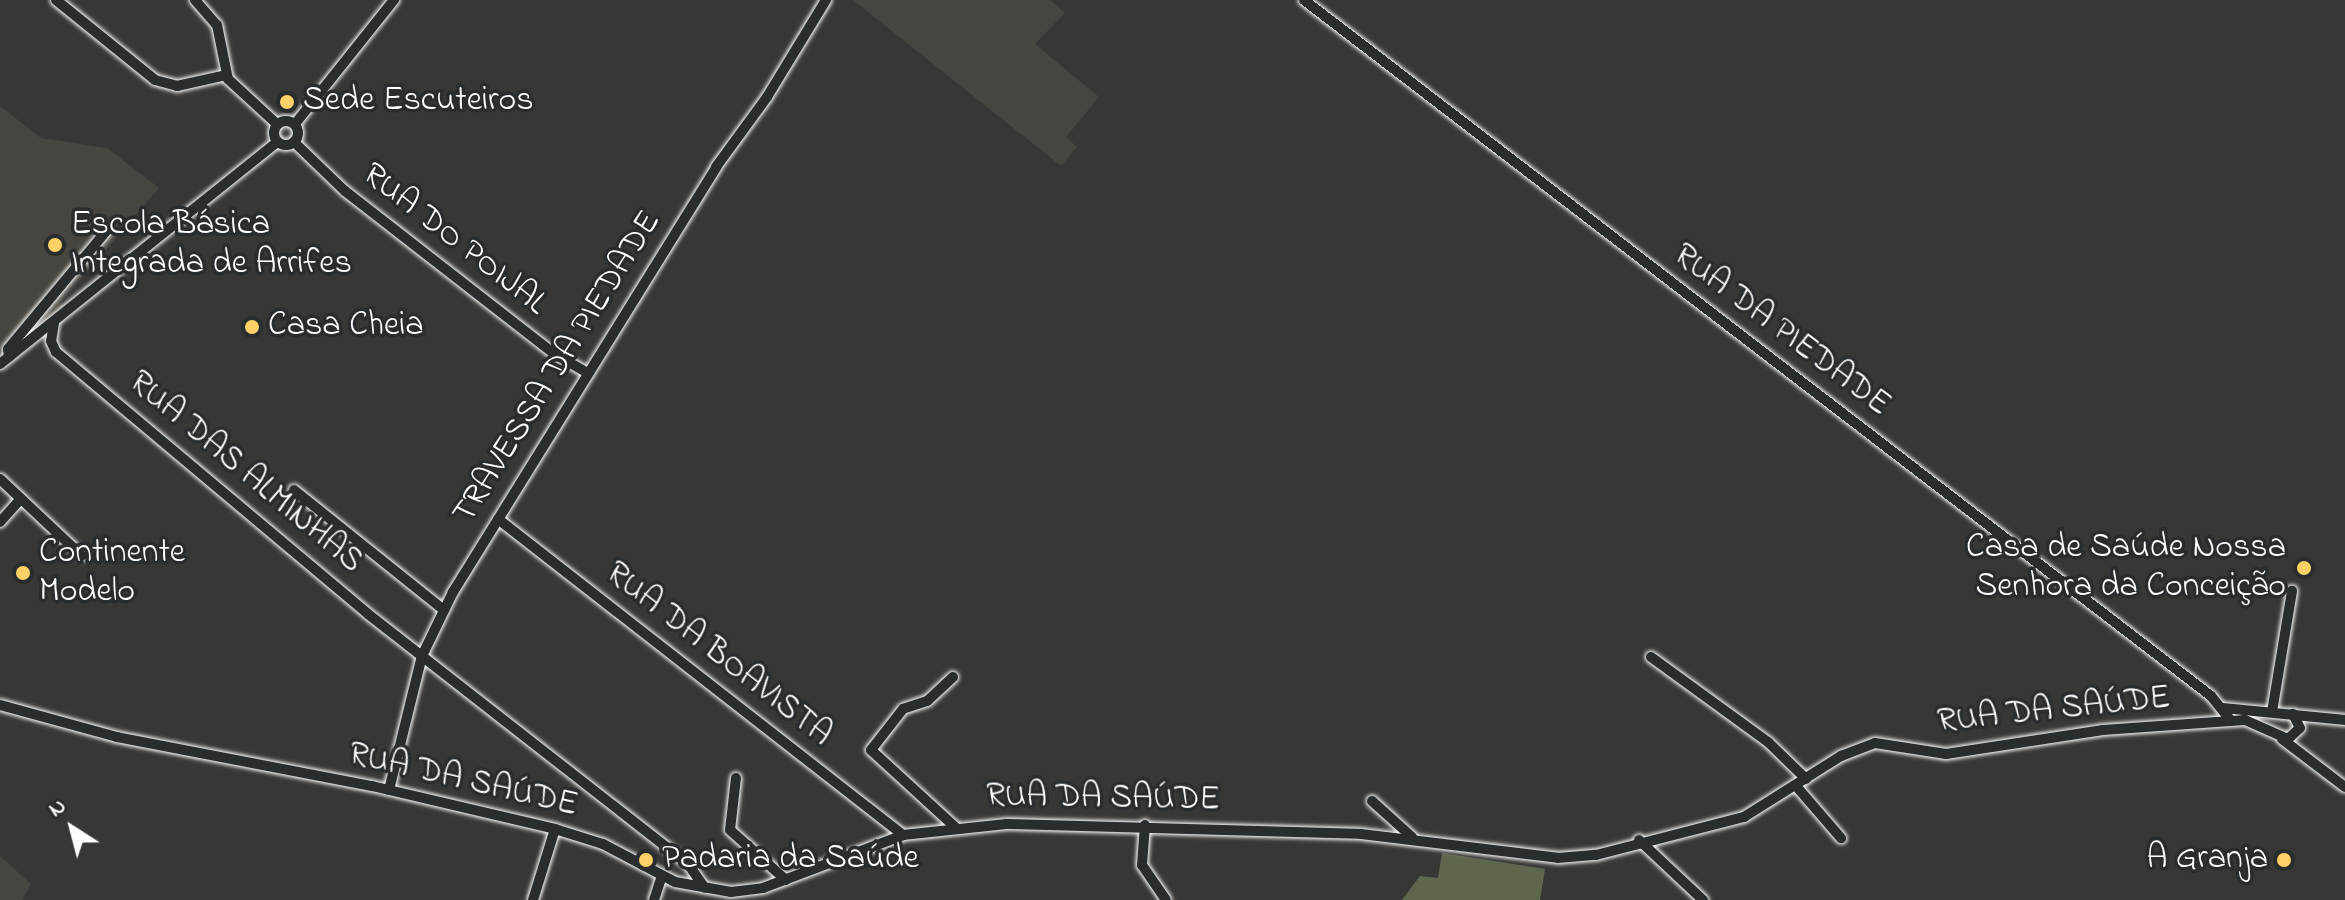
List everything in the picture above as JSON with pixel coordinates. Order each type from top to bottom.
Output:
[{"type":"street","points":[[56,0],[155,80],[177,86],[226,75]]},
{"type":"street","points":[[195,0],[217,25],[226,75],[277,124],[295,124]]},
{"type":"street","points":[[5,361],[277,142],[294,142],[295,124],[394,0]]},
{"type":"street","name":"TRAVESSA DA PIEDADE","points":[[389,790],[422,656],[444,610],[587,373],[826,0]]},
{"type":"street","name":"RUA DA PIEDADE","points":[[1304,0],[2223,708]]},
{"type":"street","points":[[277,124],[277,142]]},
{"type":"street","name":"RUA DO POIJAL","points":[[294,142],[345,191],[553,353],[587,373]]},
{"type":"street","points":[[5,361],[8,349],[108,229]]},
{"type":"street","name":"RUA DAS ALMINHAS","points":[[54,323],[51,341],[56,352],[422,656],[688,864],[705,888]]},
{"type":"street","points":[[23,331],[34,339]]},
{"type":"street","points":[[0,479],[82,556]]},
{"type":"street","points":[[294,490],[444,610]]},
{"type":"street","points":[[0,522],[21,499]]},
{"type":"street","name":"RUA DA BOAVISTA","points":[[498,519],[903,835]]},
{"type":"street","points":[[2272,712],[2292,591]]},
{"type":"street","points":[[1651,657],[1768,742],[1841,838]]},
{"type":"street","points":[[953,677],[927,701],[903,709],[871,750],[955,827]]},
{"type":"street","name":"RUA DA SAÚDE","points":[[0,705],[162,747],[389,790],[555,829],[603,844],[662,876],[746,896],[903,835],[955,827],[1145,825],[1412,837],[1558,858],[1596,855],[1639,840],[1744,817],[1851,751],[1875,743],[1946,754],[2103,730],[2231,721]]},
{"type":"street","points":[[2223,708],[2345,720]]},
{"type":"street","points":[[2223,708],[2231,721],[2255,722],[2292,735]]},
{"type":"street","points":[[2211,724],[2223,708]]},
{"type":"street","points":[[2293,714],[2292,735],[2304,757],[2345,787]]},
{"type":"street","points":[[2292,735],[2322,717]]},
{"type":"street","points":[[736,778],[730,830],[786,880]]},
{"type":"street","points":[[1372,801],[1412,837]]},
{"type":"street","points":[[1145,825],[1142,865],[1166,900]]},
{"type":"street","points":[[533,900],[555,829]]},
{"type":"street","points":[[1639,840],[1703,900]]},
{"type":"street","points":[[654,900],[662,876]]},
{"type":"shaded area","points":[[853,0],[1050,0],[1065,13],[1035,44],[1099,97],[1066,137],[1077,147],[1061,166]]},
{"type":"shaded area","name":"Escola Básica Integrada de Arrifes","points":[[0,106],[41,138],[107,148],[159,188],[61,302],[65,307],[38,329],[27,322],[0,351]]},
{"type":"shaded area","points":[[0,856],[31,884],[22,900],[0,900]]},
{"type":"green space","points":[[1442,853],[1545,869],[1540,900],[1402,900],[1420,876],[1438,878]]},
{"type":"place","name":"Sede Escuteiros","points":[[287,102]]},
{"type":"place","name":"Escola Básica Integrada de Arrifes","points":[[55,245]]},
{"type":"place","name":"Casa Cheia","points":[[252,327]]},
{"type":"place","name":"Casa de Saúde Nossa Senhora da Conceição","points":[[2304,568]]},
{"type":"place","name":"Continente Modelo","points":[[23,573]]},
{"type":"place","name":"Padaria da Saúde","points":[[646,860]]},
{"type":"place","name":"A Granja","points":[[2284,860]]}]
